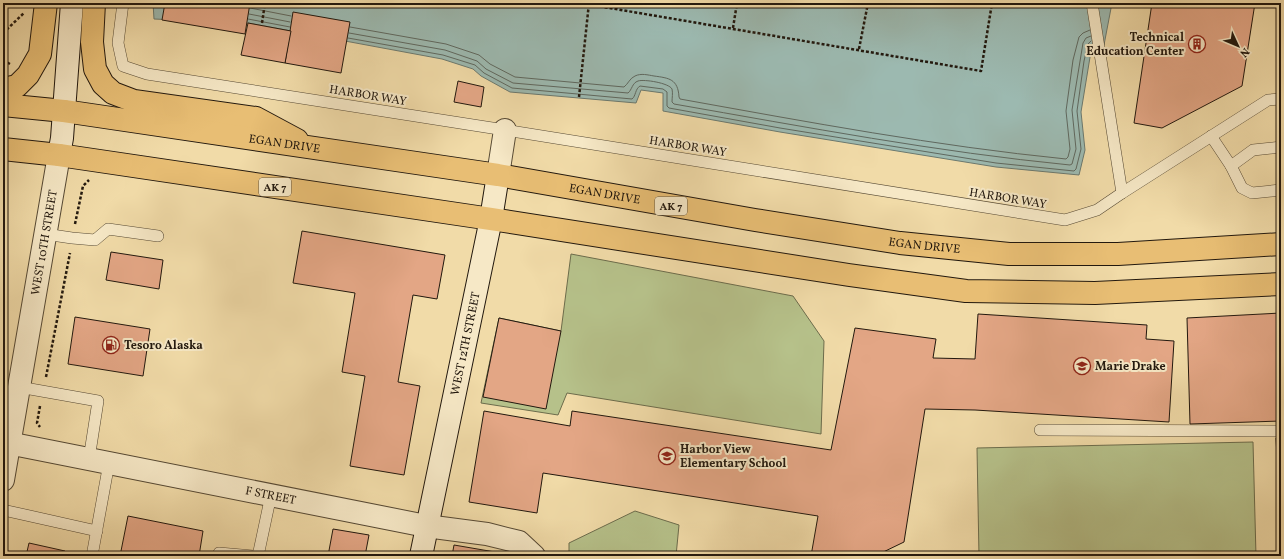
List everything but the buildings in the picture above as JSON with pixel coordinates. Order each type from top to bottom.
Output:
[{"type":"main road","points":[[3,89],[17,86],[28,75],[40,54],[46,3]]},
{"type":"main road","points":[[94,3],[92,42],[95,69],[103,84],[113,93],[134,101],[256,118],[309,147]]},
{"type":"main road","name":"EGAN DRIVE","points":[[3,105],[64,111],[498,175],[755,220],[900,243],[1009,254],[1118,254],[1281,244]]},
{"type":"main road","name":"AK 7","points":[[3,149],[59,155],[491,218],[849,275],[966,291],[1095,293],[1281,284]]},
{"type":"street","name":"WEST 10TH STREET","points":[[3,480],[6,442],[18,387],[62,138],[72,3]]},
{"type":"street","name":"WEST 12TH STREET","points":[[421,556],[491,218],[504,130]]},
{"type":"street","name":"F STREET","points":[[6,442],[426,526],[486,534],[519,542],[534,556]]},
{"type":"lane","name":"HARBOR WAY","points":[[123,3],[118,43],[123,66],[147,74],[1065,220],[1097,210],[1268,100],[1281,99]]},
{"type":"lane","points":[[1092,3],[1122,193]]},
{"type":"lane","points":[[1211,136],[1242,188],[1252,193],[1281,190]]},
{"type":"lane","points":[[1230,166],[1253,150],[1281,147]]},
{"type":"lane","points":[[45,234],[95,240],[108,229],[158,236]]},
{"type":"lane","points":[[18,387],[98,401],[99,461],[97,531],[92,556]]},
{"type":"lane","points":[[1040,430],[1281,431]]},
{"type":"lane","points":[[258,556],[272,495]]},
{"type":"lane","points":[[3,510],[97,531]]},
{"type":"lane","points":[[218,556],[219,553],[253,556]]},
{"type":"path","points":[[262,23],[265,3]]},
{"type":"path","points":[[580,3],[859,49],[981,71],[992,3]]},
{"type":"path","points":[[733,28],[737,3]]},
{"type":"path","points":[[859,49],[868,3]]},
{"type":"path","points":[[578,97],[589,4]]},
{"type":"path","points":[[3,33],[26,10]]},
{"type":"path","points":[[43,431],[37,423],[72,238],[83,186],[94,176]]},
{"type":"green space","points":[[571,254],[793,296],[824,341],[821,434],[567,393],[558,415],[481,403],[499,318],[561,331]]},
{"type":"green space","points":[[1253,442],[1256,556],[979,556],[977,448]]},
{"type":"green space","points":[[635,511],[679,525],[676,556],[569,556],[569,543]]},
{"type":"water","points":[[153,3],[1112,3],[1104,45],[1092,45],[1081,112],[1085,150],[1079,175],[996,167],[780,132],[663,111],[663,93],[641,90],[636,103],[510,92],[481,76],[473,69],[442,59],[248,23],[154,19]]},
{"type":"place","name":"Technical Education Center","points":[[1197,44]]},
{"type":"place","name":"Tesoro Alaska","points":[[111,345]]},
{"type":"place","name":"Marie Drake","points":[[1082,366]]},
{"type":"place","name":"Harbor View Elementary School","points":[[667,456]]}]
